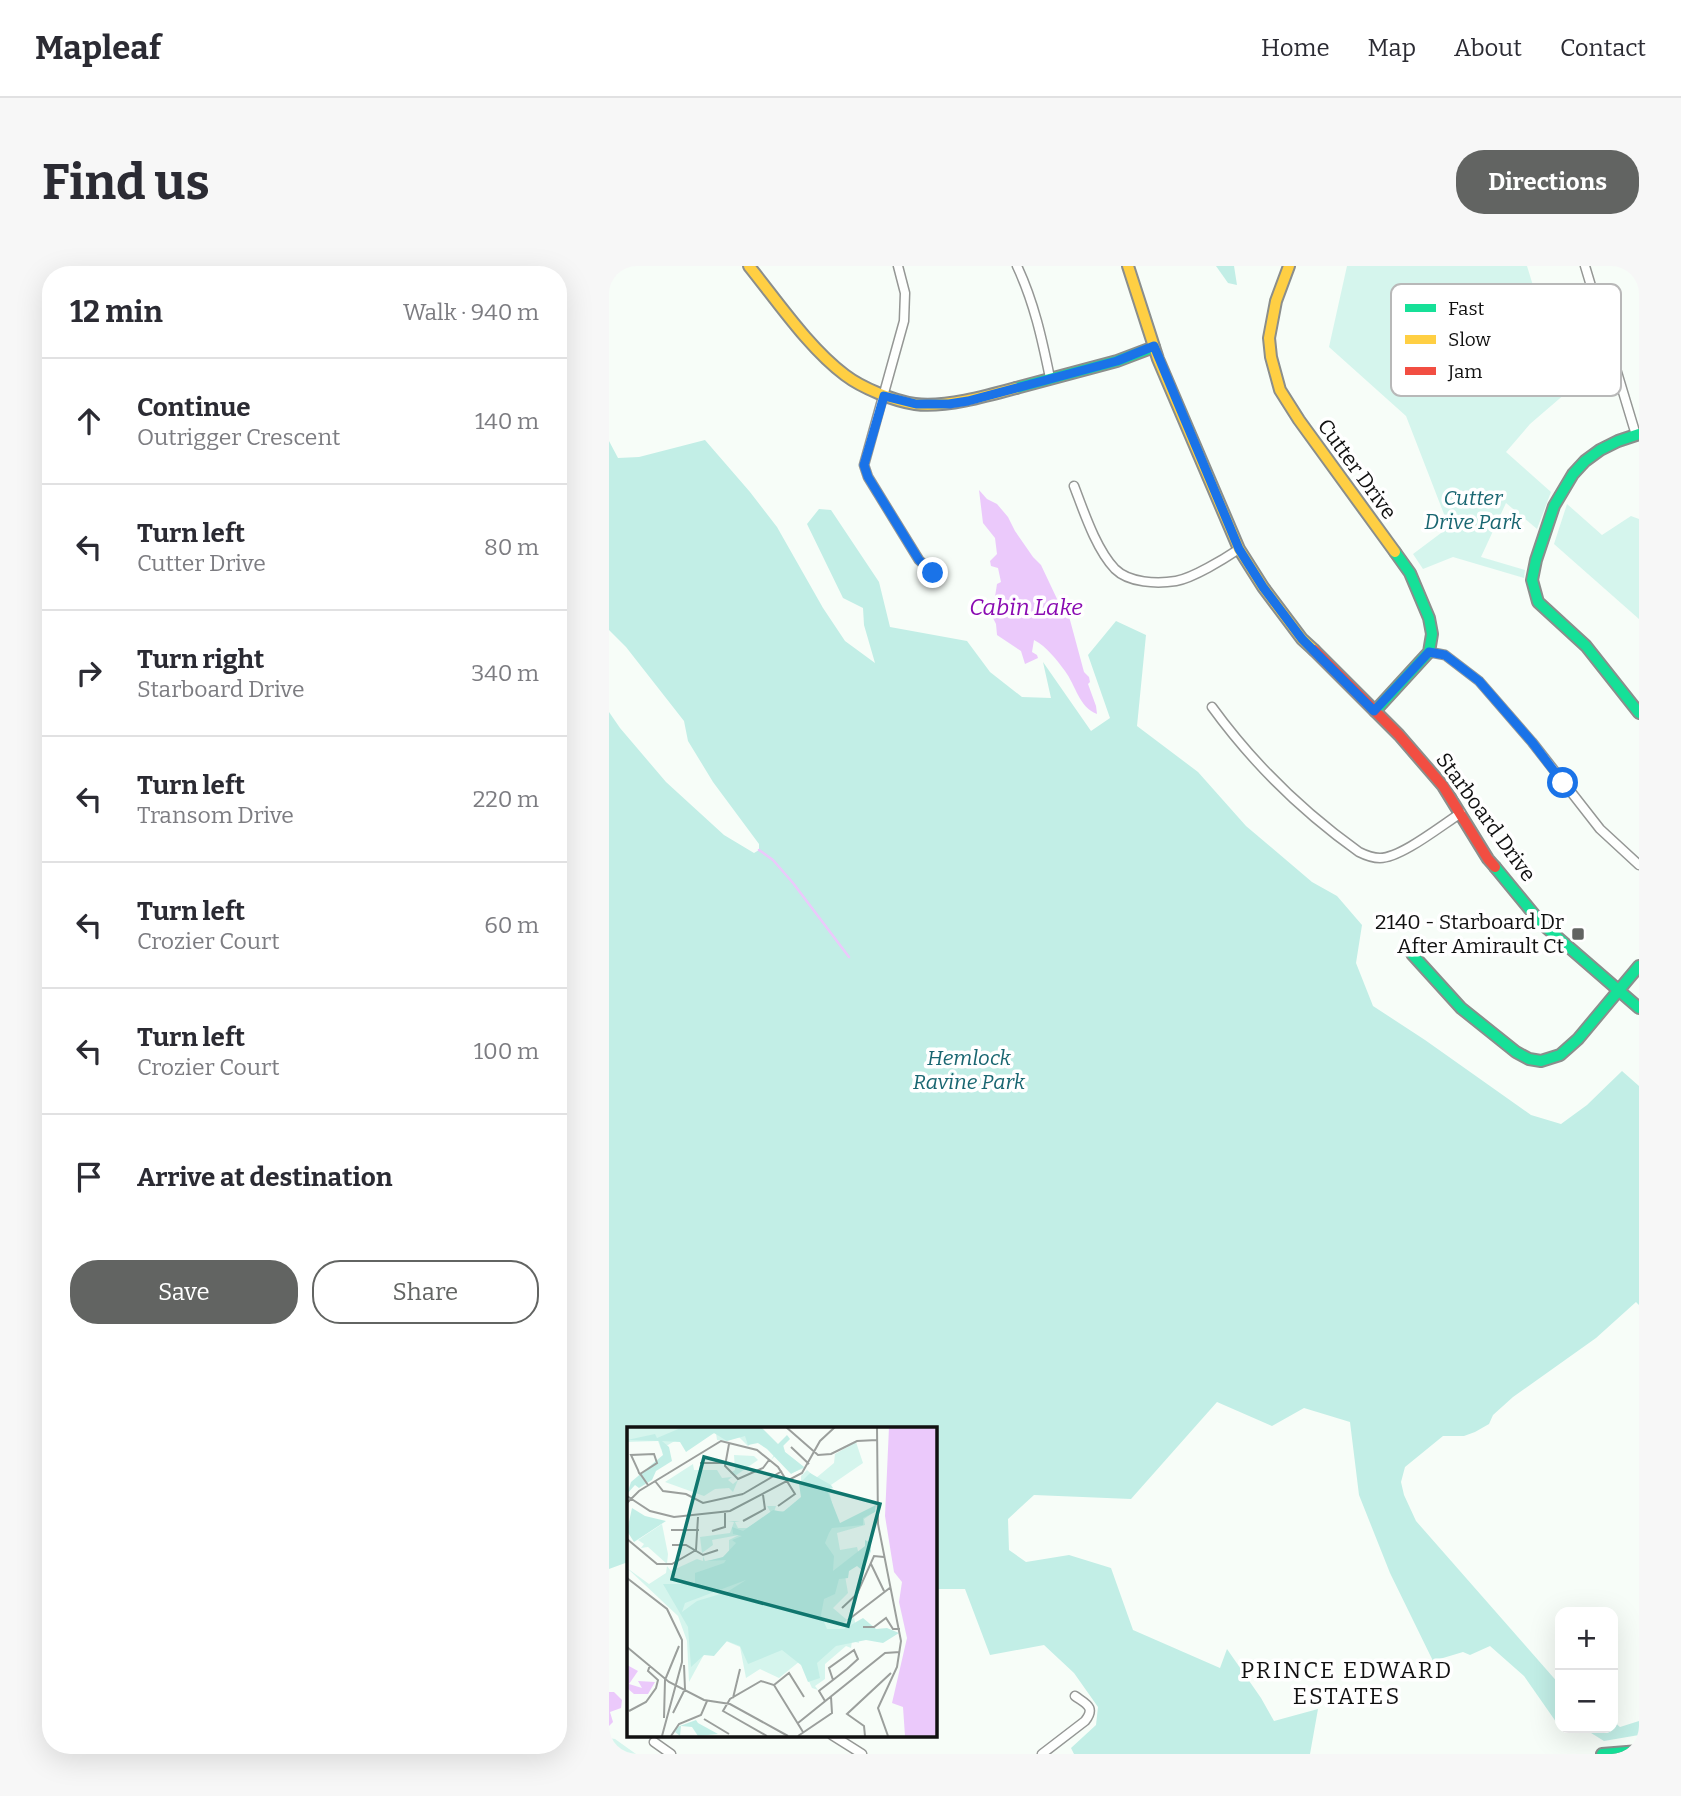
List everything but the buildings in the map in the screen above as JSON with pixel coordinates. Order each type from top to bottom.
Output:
[{"type":"street","points":[[749,266],[811,343],[846,376],[884,396],[916,404],[949,404],[992,396],[1117,361],[1154,346]]},
{"type":"street","points":[[898,266],[905,293],[904,321],[864,465],[868,477],[919,560],[933,573]]},
{"type":"street","points":[[1017,266],[1039,328],[1050,378]]},
{"type":"street","name":"Starboard Drive","points":[[1128,266],[1154,346],[1239,549],[1263,587],[1302,639],[1399,735],[1443,786],[1488,859],[1541,923],[1639,1008]]},
{"type":"street","name":"Cutter Drive","points":[[1289,266],[1276,301],[1269,338],[1280,390],[1410,573],[1429,618],[1432,634],[1429,652]]},
{"type":"street","points":[[1585,266],[1591,284]]},
{"type":"street","points":[[1621,382],[1637,434],[1595,453],[1571,475],[1553,504],[1531,577],[1538,602],[1601,662],[1639,713]]},
{"type":"street","points":[[1074,486],[1104,554],[1115,569],[1129,579],[1151,582],[1178,581],[1239,549]]},
{"type":"street","points":[[1374,711],[1429,652],[1445,655],[1479,681],[1532,742],[1600,829],[1639,866]]},
{"type":"street","points":[[1212,707],[1259,763],[1295,800],[1359,852],[1371,857],[1390,856],[1408,848],[1461,813]]},
{"type":"street","points":[[1412,954],[1461,1008],[1515,1052],[1541,1061],[1560,1055],[1578,1039],[1639,966]]},
{"type":"street","points":[[1042,1754],[1090,1715],[1088,1705],[1075,1696]]},
{"type":"street","points":[[834,1736],[862,1754]]},
{"type":"street","points":[[654,1742],[671,1754]]},
{"type":"street","points":[[1602,1754],[1639,1751]]},
{"type":"green space","points":[[1216,266],[1234,266],[1237,285],[1228,283]]},
{"type":"green space","name":"Cutter Drive Park","points":[[1347,266],[1527,266],[1533,284],[1391,284],[1391,396],[1563,396],[1530,424],[1506,452],[1551,492],[1537,529],[1506,503],[1481,557],[1525,570],[1524,578],[1453,557],[1423,569],[1413,554],[1449,527],[1406,416],[1329,347]]},
{"type":"green space","name":"Hemlock Ravine Park","points":[[705,440],[777,527],[845,641],[875,663],[864,625],[863,608],[843,598],[807,524],[819,509],[831,510],[879,582],[890,627],[967,641],[990,672],[1022,697],[1051,698],[1043,662],[1091,731],[1110,718],[1088,655],[1116,621],[1146,635],[1137,726],[1198,772],[1246,826],[1312,882],[1337,896],[1362,925],[1356,963],[1373,1006],[1531,1115],[1561,1124],[1587,1105],[1622,1071],[1639,1086],[1639,1305],[1636,1302],[1596,1338],[1513,1397],[1493,1415],[1489,1424],[1464,1436],[1443,1436],[1405,1467],[1401,1482],[1416,1521],[1555,1679],[1555,1721],[1524,1676],[1490,1646],[1470,1655],[1463,1652],[1433,1661],[1390,1573],[1359,1495],[1350,1422],[1304,1408],[1272,1426],[1217,1402],[1131,1499],[1034,1495],[1008,1519],[1009,1550],[1026,1562],[1069,1555],[1111,1568],[1133,1630],[1220,1668],[1227,1649],[1274,1721],[1318,1709],[1310,1754],[1074,1754],[1071,1748],[1096,1725],[1098,1707],[1074,1673],[1044,1645],[990,1655],[965,1589],[936,1589],[936,1427],[627,1427],[627,1562],[609,1569],[609,712],[666,782],[724,835],[754,853],[759,850],[759,844],[713,782],[688,741],[684,721],[626,647],[609,630],[609,441],[618,458],[639,457]]},
{"type":"green space","points":[[1567,504],[1602,535],[1631,516],[1639,519],[1639,619],[1554,544]]},
{"type":"green space","points":[[1639,1721],[1639,1735],[1604,1741],[1591,1733],[1618,1733],[1618,1725]]},
{"type":"green space","points":[[609,1738],[615,1739],[636,1754],[609,1754]]},
{"type":"water","name":"Cabin Lake","points":[[979,490],[1008,517],[1015,531],[1041,565],[1058,601],[1066,611],[1084,672],[1089,677],[1088,684],[1097,714],[1078,696],[1065,671],[1043,646],[1034,640],[1032,652],[1038,658],[1025,664],[1021,651],[997,635],[992,616],[997,584],[1001,582],[998,568],[991,566],[990,561],[997,554],[995,538],[983,523]]},
{"type":"water","points":[[609,1692],[614,1692],[622,1700],[621,1708],[610,1712],[613,1722],[609,1726]]},
{"type":"waterway","points":[[759,850],[773,860],[793,883],[849,957]]},
{"type":"traffic: fast","points":[[1016,388],[1117,361],[1154,347]]},
{"type":"traffic: fast","points":[[1639,434],[1600,450],[1573,474],[1554,506],[1532,580],[1538,602],[1586,646],[1639,713]]},
{"type":"traffic: fast","points":[[1375,711],[1429,652],[1432,634],[1429,618],[1410,573],[1395,552]]},
{"type":"traffic: fast","points":[[1495,867],[1541,923],[1639,1008]]},
{"type":"traffic: fast","points":[[1412,954],[1461,1008],[1516,1052],[1529,1059],[1541,1061],[1560,1055],[1578,1039],[1639,966]]},
{"type":"traffic: fast","points":[[1602,1754],[1639,1751]]},
{"type":"traffic: slow","points":[[749,266],[819,352],[845,375],[869,389],[898,400],[926,405],[965,400],[1016,388]]},
{"type":"traffic: slow","points":[[1128,266],[1158,359],[1239,549],[1263,587],[1302,639],[1314,650]]},
{"type":"traffic: slow","points":[[1289,266],[1276,301],[1269,338],[1280,390],[1395,552]]},
{"type":"traffic: jam","points":[[1314,650],[1399,735],[1443,786],[1495,867]]},
{"type":"place","name":"2140 - Starboard Dr After Amirault Ct","points":[[1578,934]]},
{"type":"district","name":"PRINCE EDWARD ESTATES","points":[[1347,1683]]},
{"type":"route","points":[[933,573],[919,560],[868,477],[864,465],[884,396],[916,404],[968,401],[1117,361],[1154,346],[1239,549],[1263,587],[1302,639],[1374,711],[1429,652],[1445,655],[1479,681],[1532,742],[1563,783]]}]
